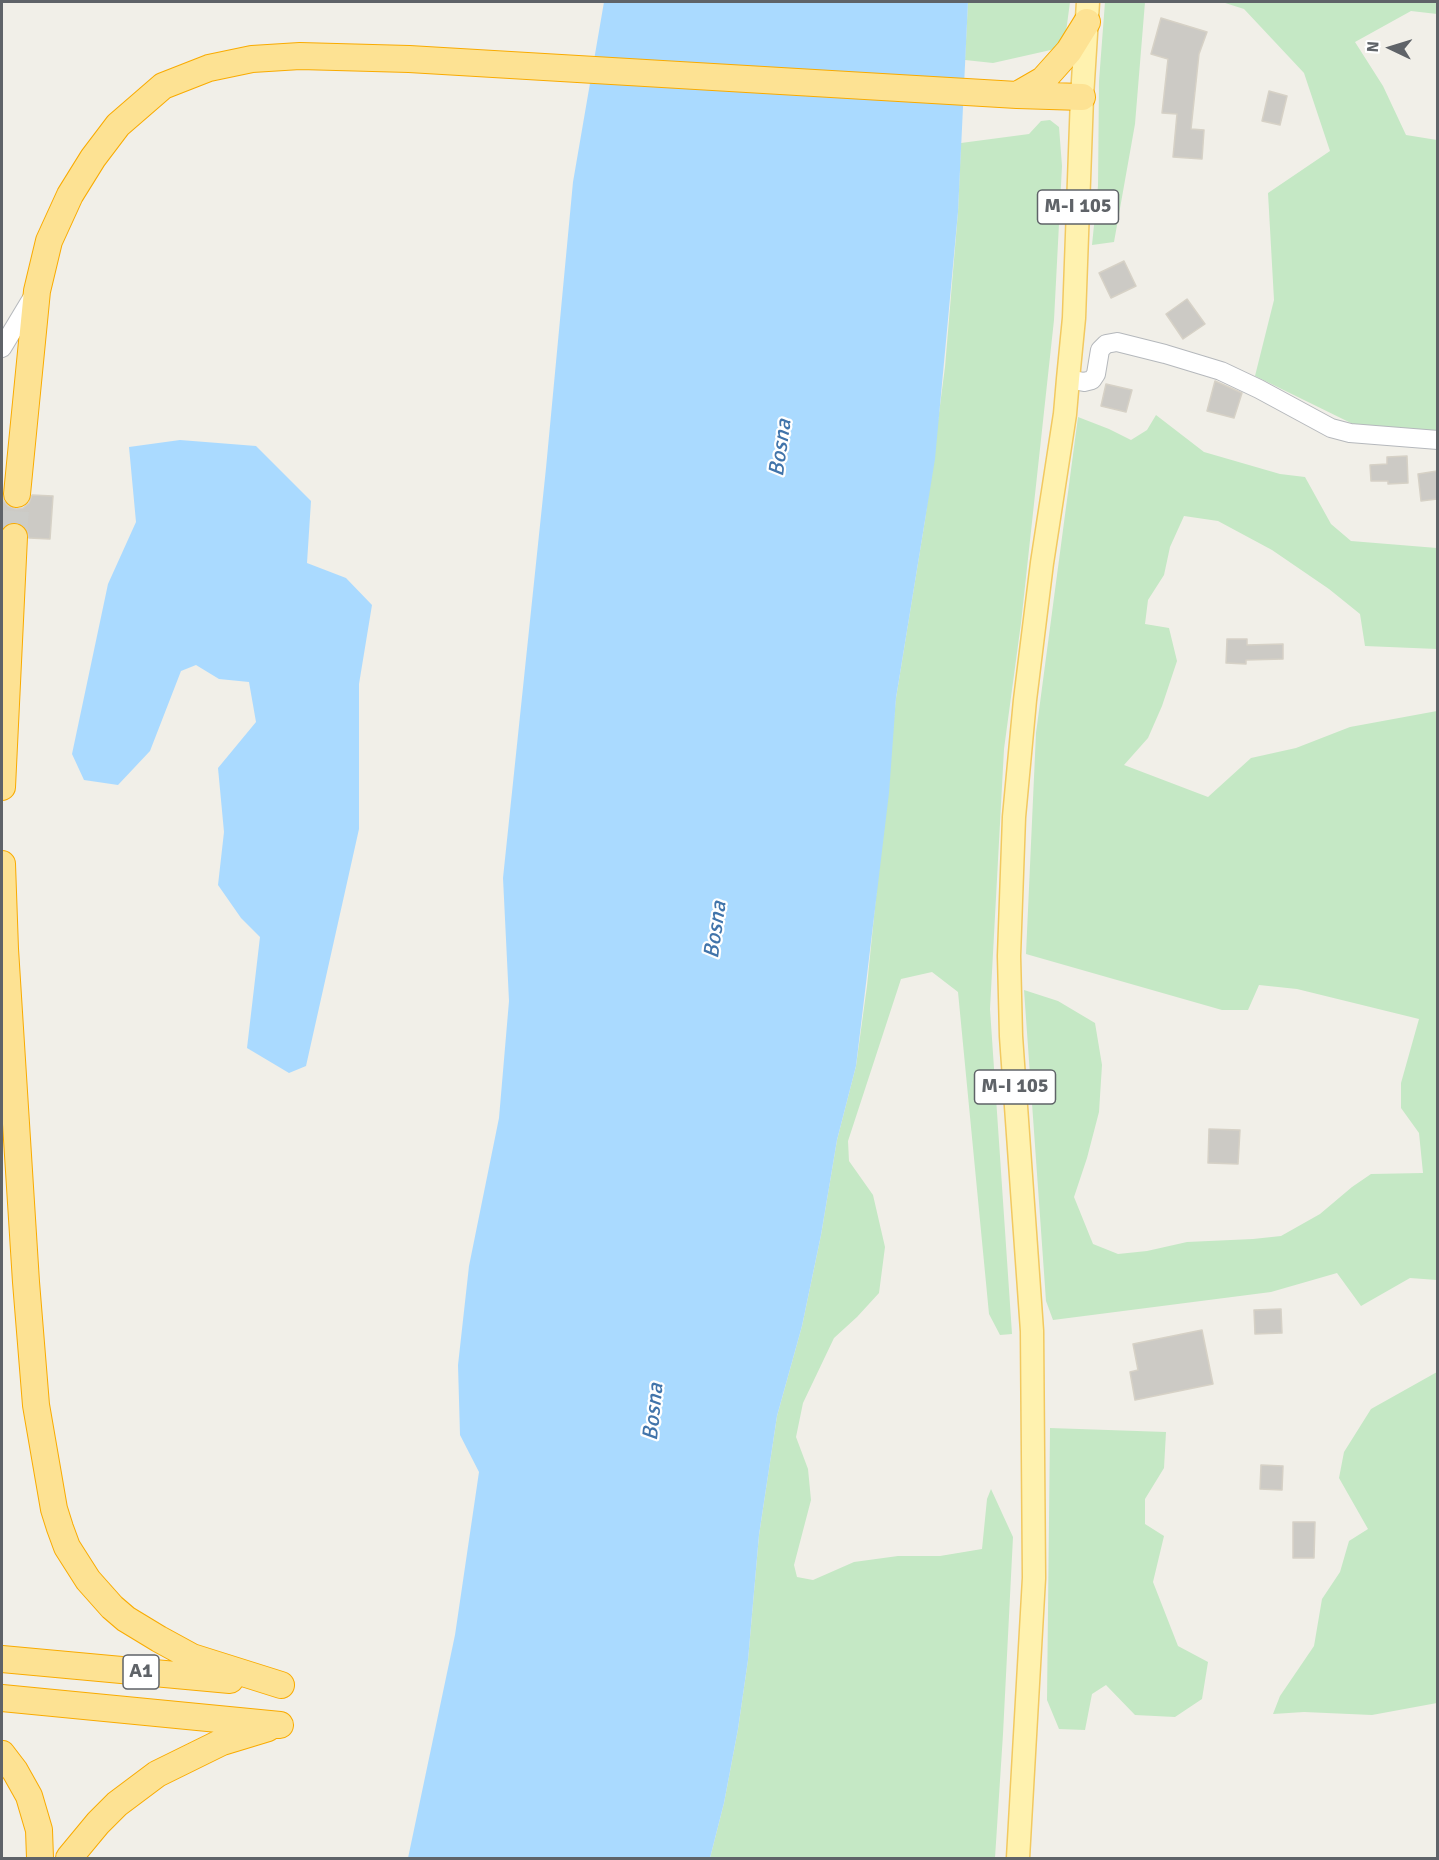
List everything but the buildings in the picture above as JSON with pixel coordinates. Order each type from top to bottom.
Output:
[{"type":"highway","points":[[1017,95],[1043,80],[1069,51],[1087,12]]},
{"type":"highway","points":[[17,494],[37,291],[49,241],[70,195],[93,158],[118,125],[163,86],[209,68],[252,59],[300,56],[409,58],[1082,97]]},
{"type":"highway","points":[[2,787],[3,724],[14,537]]},
{"type":"highway","name":"A1","points":[[2,864],[5,949],[36,1405],[54,1509],[60,1528],[67,1547],[88,1580],[126,1619],[192,1657],[281,1685],[2,1659]]},
{"type":"highway","name":"A1","points":[[2,1698],[280,1725],[222,1742],[157,1774],[117,1804],[69,1858]]},
{"type":"highway","points":[[2,1754],[29,1796],[39,1830],[40,1858]]},
{"type":"main road","name":"M-I 105","points":[[1018,1858],[1034,1566],[1032,1331],[1011,1015],[1010,956],[1014,817],[1025,700],[1042,563],[1065,414],[1074,306],[1087,12]]},
{"type":"street","points":[[2,348],[37,291]]},
{"type":"street","points":[[1068,379],[1084,382],[1092,380],[1096,374],[1100,350],[1106,344],[1117,342],[1221,371],[1260,388],[1331,428],[1350,433],[1437,440]]},
{"type":"green space","points":[[968,2],[1070,2],[1064,47],[993,63],[965,60]]},
{"type":"green space","points":[[1105,2],[1145,2],[1135,124],[1114,242],[1092,245],[1098,186],[1099,81]]},
{"type":"green space","points":[[1222,2],[1437,2],[1437,14],[1411,11],[1355,42],[1383,86],[1406,135],[1437,140],[1437,434],[1355,425],[1255,376],[1274,300],[1268,193],[1330,151],[1304,73],[1244,9]]},
{"type":"green space","points":[[1050,120],[1059,127],[1062,166],[1054,320],[1021,623],[1004,749],[990,1009],[1012,1334],[1000,1335],[989,1314],[958,992],[932,972],[901,979],[848,1141],[849,1161],[873,1195],[885,1247],[879,1293],[834,1338],[803,1403],[796,1437],[808,1469],[811,1500],[794,1565],[797,1577],[813,1580],[854,1562],[898,1556],[940,1556],[982,1549],[987,1499],[991,1489],[1013,1537],[995,1858],[710,1858],[724,1803],[738,1729],[748,1660],[759,1535],[777,1416],[802,1326],[821,1235],[837,1140],[856,1066],[867,986],[896,698],[925,520],[945,367],[958,212],[961,143],[1029,134],[1041,121]]},
{"type":"green space","points":[[1156,415],[1204,452],[1280,474],[1305,477],[1331,524],[1351,541],[1437,548],[1437,649],[1365,646],[1360,614],[1329,589],[1272,550],[1218,521],[1184,516],[1170,547],[1164,575],[1148,600],[1145,624],[1169,628],[1177,661],[1162,706],[1148,738],[1124,765],[1208,797],[1251,758],[1296,748],[1350,727],[1437,711],[1437,1280],[1410,1278],[1361,1306],[1337,1273],[1271,1292],[1053,1320],[1046,1301],[1024,990],[1058,1001],[1095,1023],[1102,1065],[1099,1112],[1074,1197],[1093,1244],[1118,1254],[1147,1251],[1187,1242],[1281,1236],[1320,1214],[1371,1174],[1423,1173],[1419,1133],[1401,1108],[1401,1083],[1419,1019],[1297,989],[1259,985],[1248,1010],[1222,1010],[1026,954],[1036,733],[1078,417],[1131,440],[1147,430]]},
{"type":"green space","points":[[1437,1372],[1437,1703],[1372,1715],[1304,1712],[1273,1714],[1280,1696],[1314,1646],[1322,1599],[1340,1572],[1349,1541],[1368,1529],[1339,1478],[1344,1452],[1371,1409]]},
{"type":"green space","points":[[1050,1428],[1166,1432],[1164,1468],[1145,1499],[1145,1524],[1164,1536],[1153,1582],[1178,1646],[1208,1662],[1202,1699],[1175,1717],[1135,1715],[1106,1685],[1092,1694],[1085,1730],[1059,1729],[1047,1700]]},
{"type":"water","name":"Bosna","points":[[604,2],[968,2],[958,212],[935,459],[896,698],[889,793],[856,1066],[837,1140],[821,1235],[802,1326],[777,1416],[759,1535],[748,1660],[738,1729],[724,1803],[710,1858],[408,1858],[455,1635],[479,1472],[460,1435],[458,1365],[469,1266],[499,1118],[509,1001],[503,878],[573,182]]},
{"type":"water","points":[[180,440],[256,446],[311,501],[307,563],[346,578],[372,605],[359,684],[359,829],[306,1066],[289,1073],[247,1048],[260,937],[241,918],[218,885],[224,832],[218,768],[256,722],[249,682],[219,679],[196,665],[181,671],[150,751],[118,785],[84,780],[72,754],[108,584],[136,522],[129,447]]},
{"type":"tunnel","points":[[14,537],[17,494]]}]
